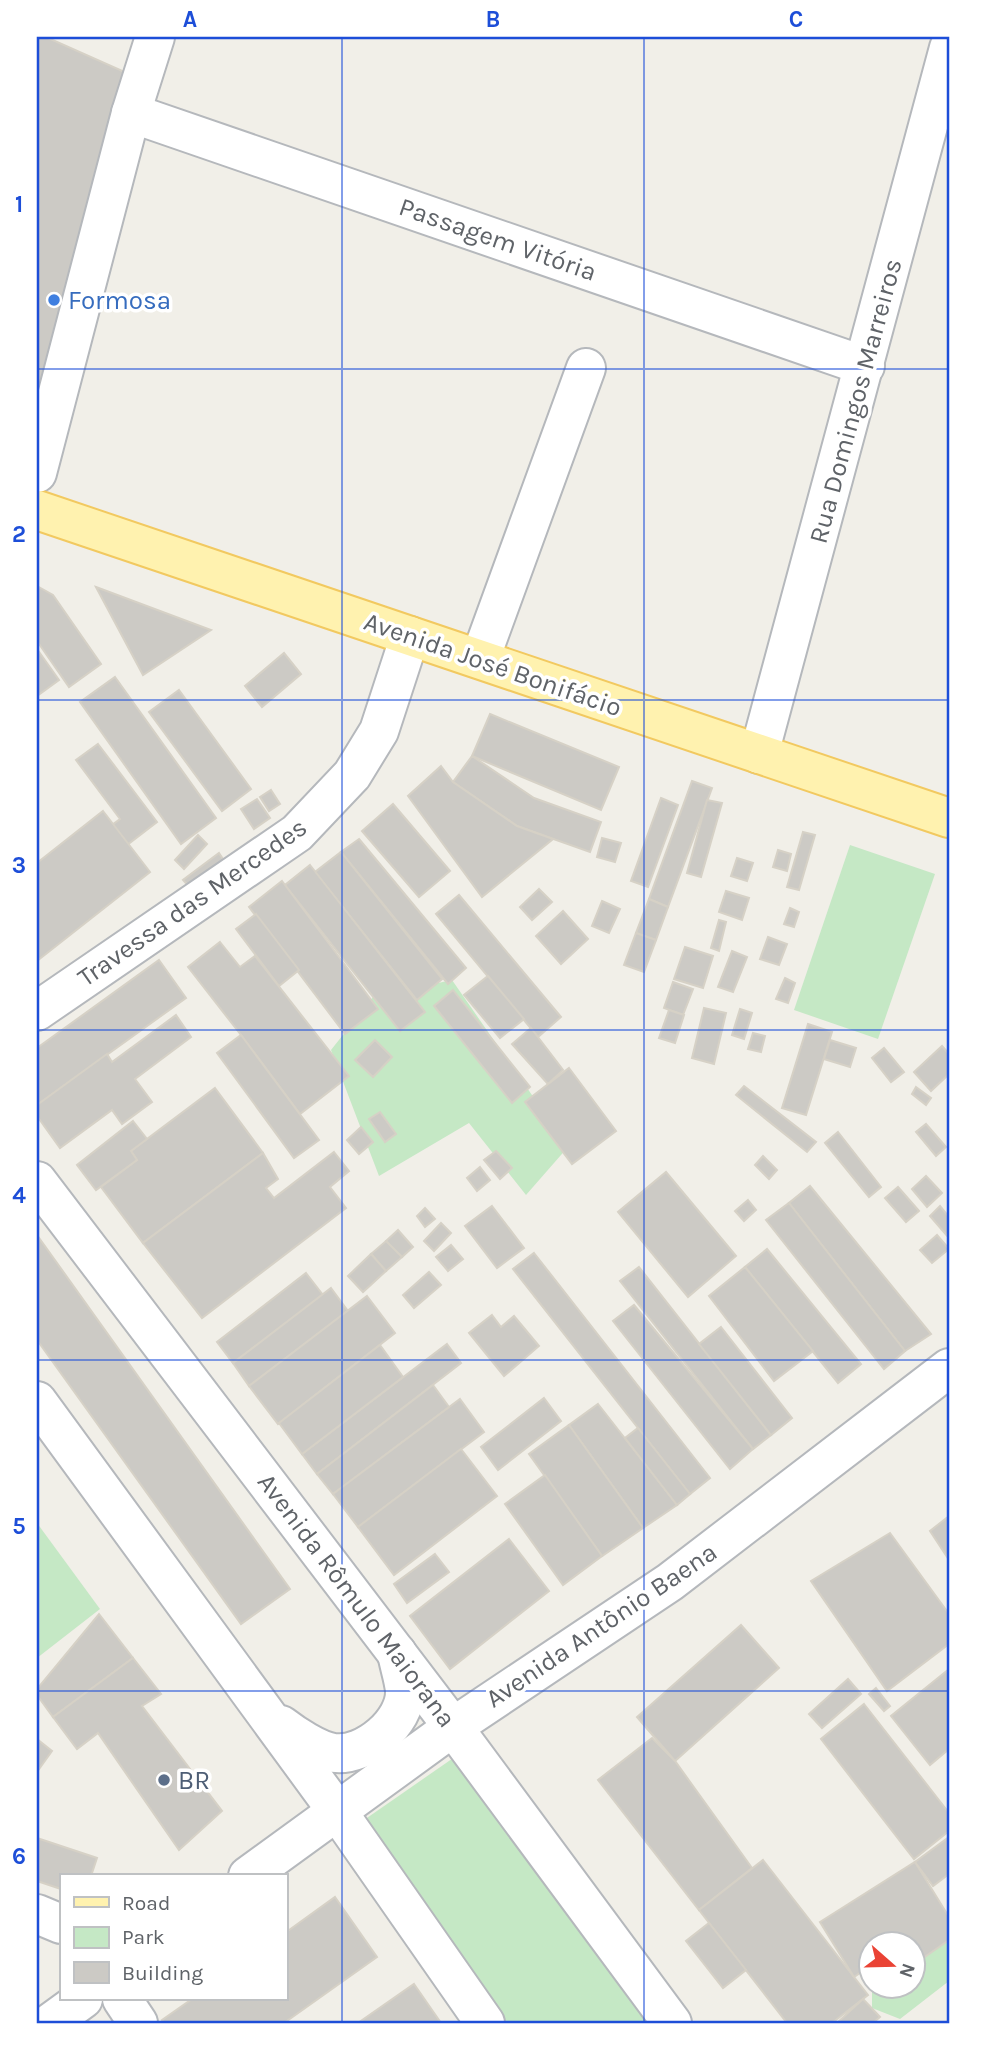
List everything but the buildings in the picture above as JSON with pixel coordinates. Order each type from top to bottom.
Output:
[{"type":"main road","name":"Avenida José Bonifácio","points":[[37,510],[949,818]]},
{"type":"street","points":[[37,473],[131,113],[155,37]]},
{"type":"street","name":"Rua Domingos Marreiros","points":[[760,754],[949,48]]},
{"type":"street","name":"Passagem Vitória","points":[[131,113],[865,366]]},
{"type":"street","points":[[480,659],[586,368]]},
{"type":"street","name":"Travessa das Mercedes","points":[[37,1011],[297,833],[352,775],[379,731],[410,636]]},
{"type":"street","name":"Avenida Rômulo Maiorana","points":[[37,1181],[397,1652],[672,2023]]},
{"type":"street","name":"Avenida Antônio Baena","points":[[251,1874],[453,1727],[670,1582],[949,1368]]},
{"type":"street","points":[[37,1401],[337,1811],[485,2023]]},
{"type":"street","points":[[268,1716],[297,1737],[334,1753],[358,1750],[386,1731],[400,1714],[405,1692],[397,1652]]},
{"type":"street","points":[[37,1914],[60,1924]]},
{"type":"street","points":[[50,2023],[82,2000]]},
{"type":"street","points":[[123,2000],[138,2023]]},
{"type":"green space","points":[[850,845],[935,874],[878,1039],[794,1010]]},
{"type":"green space","points":[[452,980],[568,1147],[526,1195],[469,1123],[379,1176],[331,1050],[373,997]]},
{"type":"green space","points":[[37,1523],[100,1609],[37,1658]]},
{"type":"green space","points":[[459,1754],[654,2023],[507,2023],[364,1820]]},
{"type":"green space","points":[[949,1940],[949,1981],[926,1999],[926,1956]]},
{"type":"green space","points":[[872,2000],[924,2000],[900,2019],[872,2008]]},
{"type":"place","name":"Formosa","points":[[54,300]]},
{"type":"place","name":"BR","points":[[164,1780]]}]
